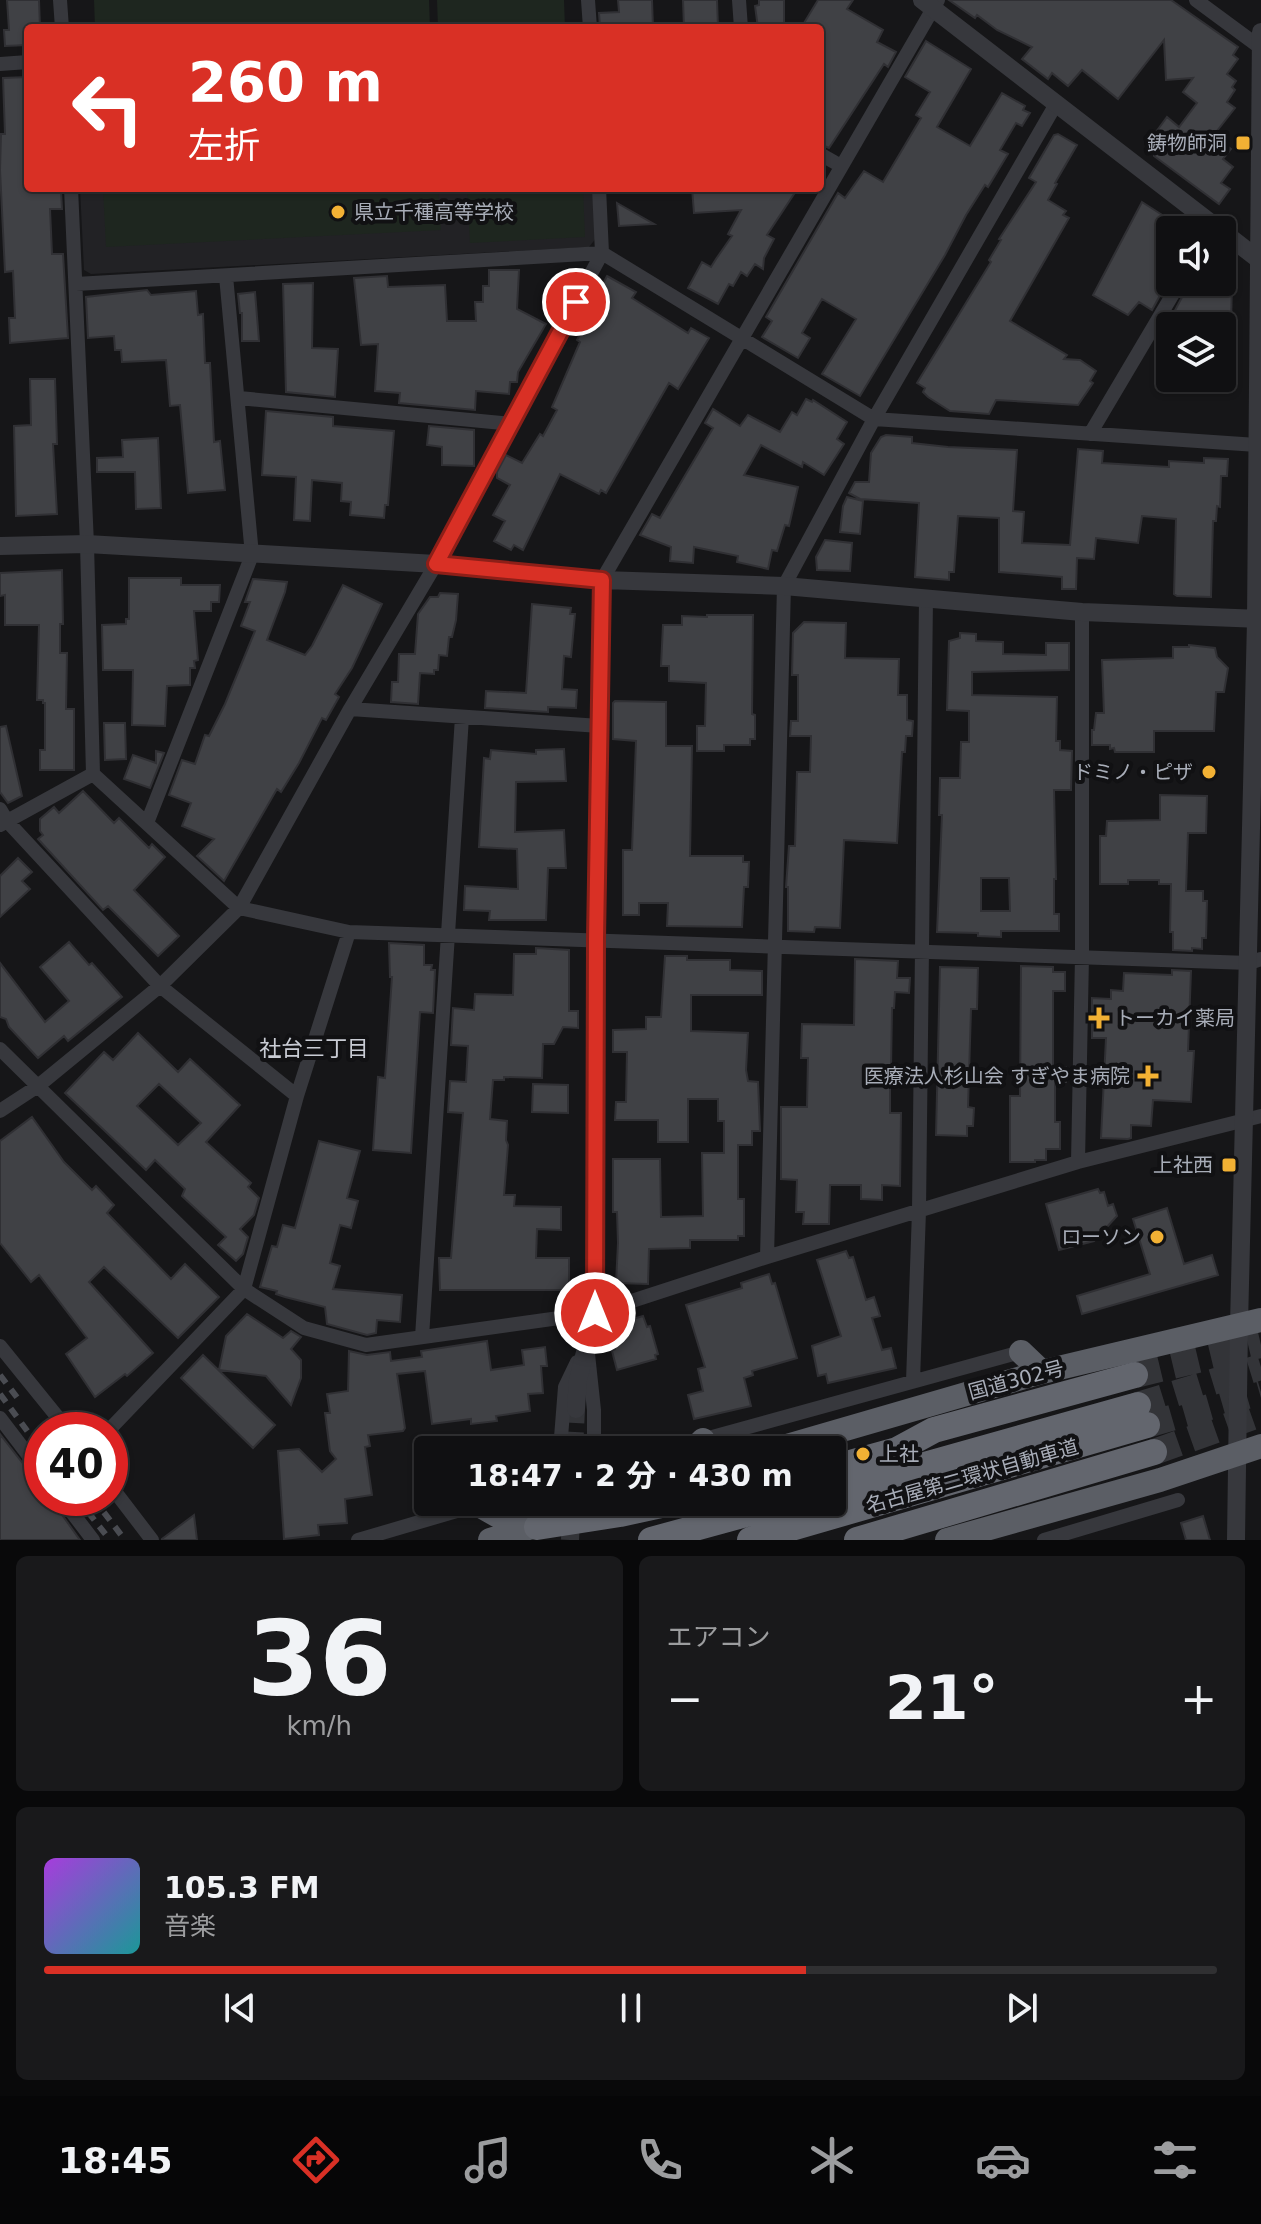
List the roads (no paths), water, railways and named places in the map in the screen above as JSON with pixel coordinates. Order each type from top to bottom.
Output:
[{"type":"highway","name":"国道302号","points":[[821,1436],[1042,1372],[1250,1322]]},
{"type":"highway","points":[[1021,1352],[1042,1372]]},
{"type":"highway","points":[[846,1464],[897,1450],[934,1430],[1135,1375]]},
{"type":"highway","points":[[846,1448],[1029,1397],[1087,1387]]},
{"type":"highway","name":"名古屋第二環状自動車道","points":[[846,1488],[1143,1415],[846,1495]]},
{"type":"highway","points":[[950,1539],[1236,1456],[1261,1446]]},
{"type":"highway","points":[[857,1540],[1154,1452]]},
{"type":"highway","points":[[506,1516],[531,1529],[600,1516]]},
{"type":"highway","points":[[490,1540],[570,1516]]},
{"type":"highway","name":"名古屋第二環状自動車道","points":[[651,1540],[763,1516]]},
{"type":"highway","name":"名古屋第二環状自動車道","points":[[750,1540],[783,1516]]},
{"type":"street","points":[[60,0],[62,24]]},
{"type":"street","points":[[588,0],[590,24]]},
{"type":"street","points":[[739,0],[741,24]]},
{"type":"street","points":[[1196,0],[1261,48]]},
{"type":"street","points":[[576,1409],[578,1380],[595,1313],[596,939],[602,580],[841,166],[931,3],[1200,216]]},
{"type":"street","points":[[1236,1540],[1236,1456],[1250,1322],[1261,32]]},
{"type":"street","points":[[0,64],[24,62]]},
{"type":"street","points":[[767,1257],[784,586],[874,419],[1056,104]]},
{"type":"street","points":[[824,156],[841,166]]},
{"type":"street","points":[[71,192],[87,544],[93,774],[239,908],[349,932],[1255,961]]},
{"type":"street","points":[[0,1111],[38,1086],[160,986],[239,908],[350,709],[436,564],[602,253],[599,192]]},
{"type":"street","points":[[1236,243],[1260,260]]},
{"type":"street","points":[[76,284],[602,253],[874,419],[1257,445]]},
{"type":"street","points":[[147,823],[252,555],[226,276]]},
{"type":"street","points":[[1090,434],[1172,296]]},
{"type":"street","points":[[239,398],[512,424]]},
{"type":"street","points":[[0,546],[87,544],[436,564],[602,580],[784,586],[1082,612],[1258,620]]},
{"type":"street","points":[[913,1381],[919,1211],[926,598]]},
{"type":"street","points":[[1078,1162],[1082,956],[1082,612]]},
{"type":"street","points":[[350,709],[600,726]]},
{"type":"street","points":[[422,1337],[462,717]]},
{"type":"street","points":[[93,774],[2,819],[160,986],[297,1096]]},
{"type":"street","points":[[126,1412],[244,1289],[297,1096],[349,932]]},
{"type":"street","points":[[0,1049],[244,1289],[304,1328],[366,1345],[595,1313],[1078,1162],[1253,1118]]},
{"type":"street","points":[[561,1436],[565,1387],[587,1342]]},
{"type":"street","points":[[587,1342],[594,1436]]},
{"type":"street","points":[[0,1346],[53,1412]]},
{"type":"street","points":[[728,1436],[1021,1352]]},
{"type":"street","points":[[0,1418],[24,1449]]},
{"type":"street","points":[[1044,1540],[1178,1500]]},
{"type":"street","points":[[128,1509],[152,1540]]},
{"type":"street","points":[[75,1516],[93,1540]]},
{"type":"street","points":[[358,1540],[438,1516]]},
{"type":"tunnel","points":[[1135,1375],[1261,1345]]},
{"type":"tunnel","points":[[1138,1405],[1261,1367]]},
{"type":"tunnel","points":[[1147,1425],[1261,1392]]},
{"type":"tunnel","points":[[575,1436],[576,1409]]},
{"type":"tunnel","points":[[1154,1452],[1261,1414]]},
{"type":"tunnel","points":[[570,1540],[571,1516]]},
{"type":"railway","points":[[0,1375],[19,1400]]},
{"type":"railway","points":[[0,1394],[24,1427]]},
{"type":"railway","points":[[91,1516],[110,1540]]},
{"type":"railway","points":[[107,1516],[125,1540]]},
{"type":"place","name":"鋳物師洞","points":[[1243,143]]},
{"type":"place","name":"県立千種高等学校","points":[[338,212]]},
{"type":"place","name":"ドミノ・ピザ","points":[[1209,772]]},
{"type":"place","name":"トーカイ薬局","points":[[1099,1018]]},
{"type":"place","name":"医療法人杉山会 すぎやま病院","points":[[1148,1076]]},
{"type":"place","name":"上社西","points":[[1229,1165]]},
{"type":"place","name":"ローソン","points":[[1157,1237]]},
{"type":"place","name":"上社","points":[[863,1454]]},
{"type":"district","name":"社台三丁目","points":[[314,1048]]}]
